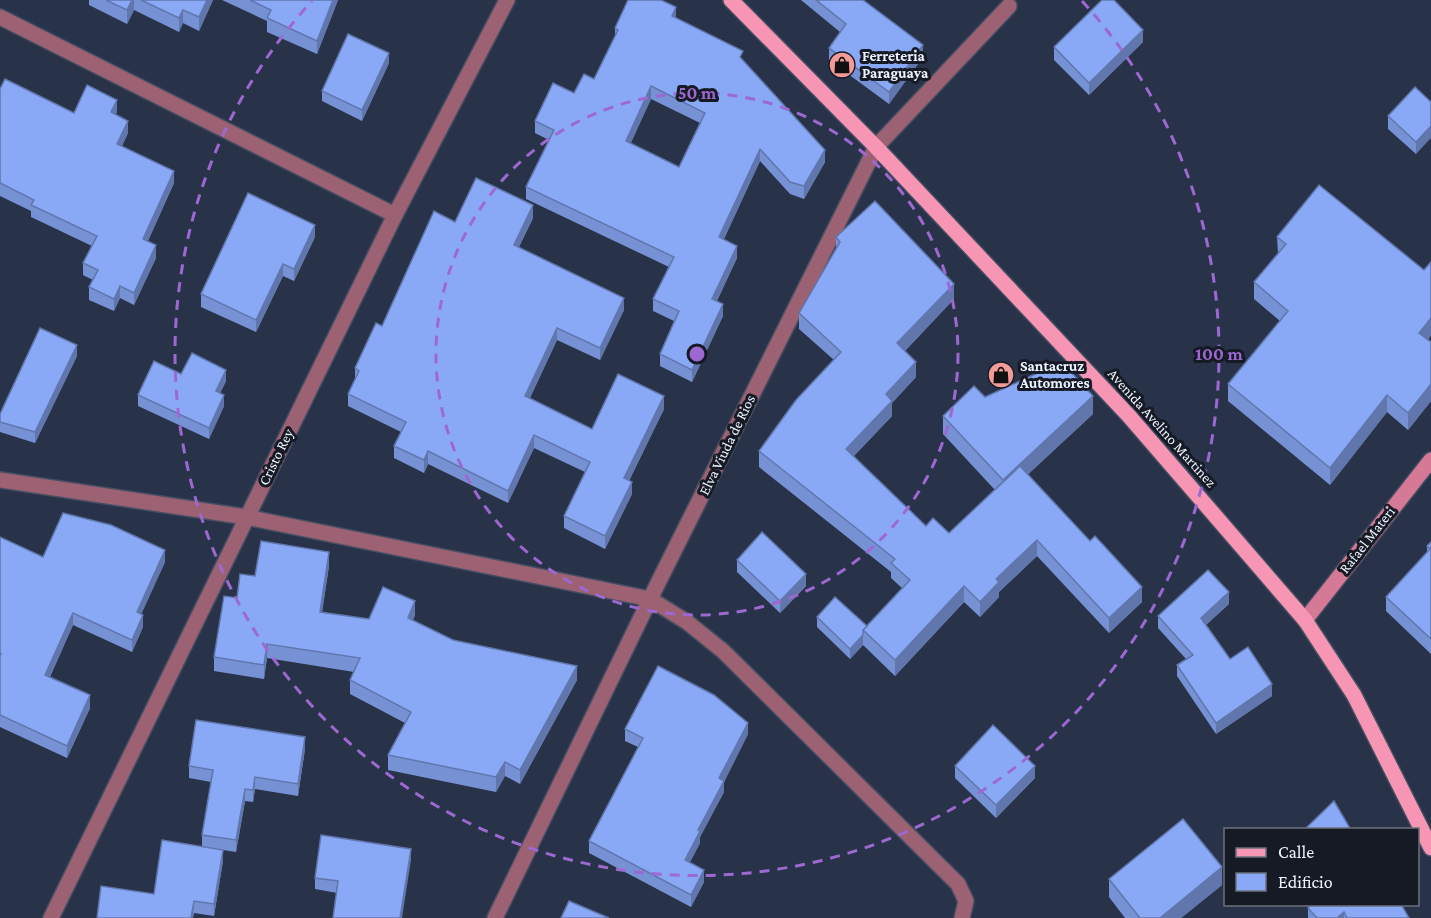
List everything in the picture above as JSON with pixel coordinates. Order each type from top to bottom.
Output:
[{"type":"main road","name":"Avenida Avelino Martinez","points":[[731,0],[876,147],[1129,416],[1305,620],[1354,695],[1431,848]]},
{"type":"main road","name":"Rafael Materi","points":[[1305,620],[1431,460]]},
{"type":"street","name":"Cristo Rey","points":[[51,918],[395,215],[507,0]]},
{"type":"street","name":"Elva Viuda de Rios","points":[[495,918],[650,599],[876,147],[1009,6]]},
{"type":"street","points":[[0,17],[395,215]]},
{"type":"street","points":[[0,480],[246,517],[650,599],[687,621],[723,651],[958,884],[966,901],[962,918]]},
{"type":"building","points":[[106,0],[132,0],[127,10]]},
{"type":"building","points":[[141,0],[207,0],[199,17],[183,10],[179,18]]},
{"type":"building","points":[[250,0],[333,0],[317,41],[267,18],[271,10]]},
{"type":"building","points":[[628,0],[661,0],[676,7],[672,16],[743,51],[740,57],[825,150],[804,186],[790,182],[760,149],[719,237],[737,246],[712,299],[723,304],[692,370],[660,354],[679,311],[653,299],[674,257],[526,187],[554,130],[535,121],[553,83],[574,93],[584,74],[594,79],[618,30],[615,28]],"holes":[[[651,86],[705,113],[679,167],[626,141]]]},
{"type":"building","points":[[816,0],[863,0],[923,45],[889,92],[829,48],[846,24]]},
{"type":"building","points":[[1102,0],[1114,0],[1143,30],[1089,83],[1054,47]]},
{"type":"building","points":[[348,34],[389,53],[362,110],[322,91]]},
{"type":"building","points":[[5,79],[74,113],[87,85],[117,100],[111,112],[128,121],[117,144],[174,171],[143,239],[156,245],[134,293],[120,286],[114,299],[89,287],[98,270],[83,263],[97,236],[31,205],[34,200],[0,183],[0,89]]},
{"type":"building","points":[[1415,87],[1431,102],[1431,126],[1416,142],[1388,116]]},
{"type":"building","points":[[476,178],[533,205],[514,245],[624,298],[600,348],[557,328],[525,396],[592,429],[618,374],[664,396],[624,478],[632,482],[605,536],[564,516],[590,462],[534,435],[508,491],[428,451],[424,460],[394,446],[406,422],[348,394],[359,371],[355,368],[376,323],[382,326],[434,211],[455,222]]},
{"type":"building","points":[[1319,185],[1424,270],[1431,262],[1431,318],[1419,333],[1431,342],[1431,384],[1408,413],[1387,395],[1330,468],[1228,384],[1288,311],[1254,282],[1286,244],[1277,237]]},
{"type":"building","points":[[248,193],[315,225],[294,269],[283,264],[256,320],[201,294]]},
{"type":"building","points":[[875,201],[954,284],[897,343],[916,362],[886,394],[892,401],[846,449],[926,526],[933,518],[949,533],[1020,466],[1090,541],[1095,536],[1142,587],[1109,618],[1037,540],[996,579],[999,582],[980,602],[964,586],[895,660],[863,630],[910,580],[891,563],[895,559],[759,451],[796,400],[841,352],[799,313],[840,242],[836,237]]},
{"type":"building","points":[[40,328],[77,345],[35,432],[0,422],[0,414]]},
{"type":"building","points":[[192,353],[226,370],[216,391],[224,395],[209,428],[138,395],[154,361],[181,374]]},
{"type":"building","points":[[1062,362],[1093,396],[1003,480],[943,416],[974,386],[985,397]]},
{"type":"building","points":[[63,513],[111,525],[165,550],[137,612],[143,615],[132,640],[73,613],[45,675],[90,695],[67,746],[0,715],[0,537],[43,557]]},
{"type":"building","points":[[762,532],[806,574],[780,601],[737,560]]},
{"type":"building","points":[[261,541],[329,552],[320,612],[369,619],[383,587],[415,601],[408,618],[453,640],[577,666],[520,770],[505,762],[496,777],[388,755],[411,712],[350,680],[360,658],[267,644],[264,665],[214,657],[224,596],[237,598],[240,574],[255,576]]},
{"type":"building","points":[[1431,542],[1431,639],[1386,597],[1430,549],[1427,546]]},
{"type":"building","points":[[1208,570],[1229,592],[1201,618],[1230,659],[1248,647],[1272,684],[1216,723],[1177,665],[1193,655],[1158,616]]},
{"type":"building","points":[[835,597],[867,626],[863,630],[863,635],[850,649],[817,617]]},
{"type":"building","points":[[658,666],[714,695],[748,723],[719,778],[724,781],[685,860],[704,870],[691,895],[589,841],[643,738],[625,729]]},
{"type":"building","points":[[196,720],[305,737],[298,784],[255,777],[253,790],[245,789],[236,840],[202,835],[213,770],[189,766]]},
{"type":"building","points":[[993,725],[1035,766],[996,805],[955,766]]},
{"type":"building","points":[[1334,801],[1350,828],[1306,828]]},
{"type":"building","points":[[1183,819],[1222,867],[1160,918],[1140,918],[1109,879]]},
{"type":"building","points":[[321,835],[411,849],[400,918],[333,918],[338,881],[315,878]]},
{"type":"building","points":[[162,840],[223,850],[214,904],[194,901],[191,918],[97,918],[101,886],[154,894]]},
{"type":"building","points":[[569,901],[609,918],[561,918]]},
{"type":"building","points":[[1310,906],[1402,906],[1409,918],[1347,918],[1344,912],[1337,918],[1317,918],[1308,908]]},
{"type":"place","name":"Ferreteria Paraguaya","points":[[842,65]]},
{"type":"place","name":"Santacruz Automores","points":[[1001,375]]}]
